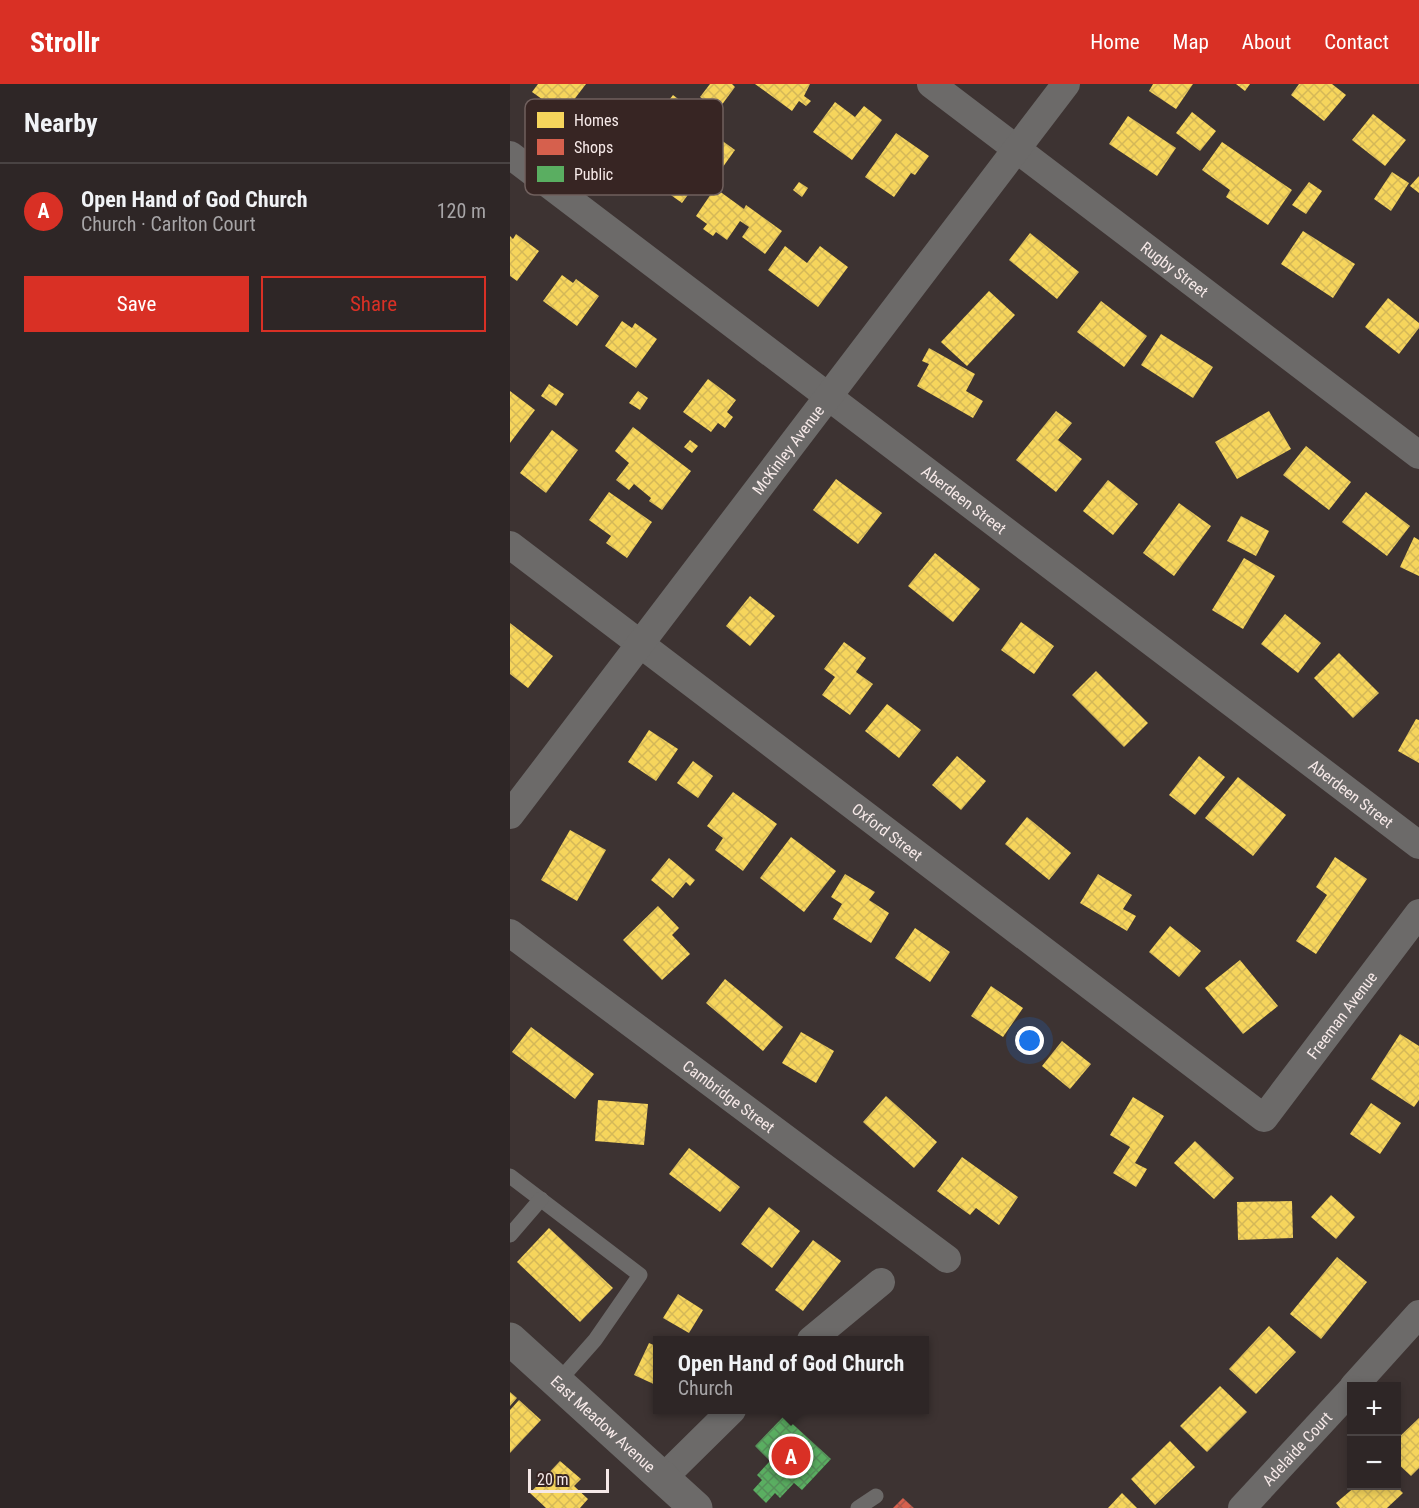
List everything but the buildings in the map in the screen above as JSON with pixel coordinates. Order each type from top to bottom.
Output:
[{"type":"street","name":"Rugby Street","points":[[931,84],[1419,455]]},
{"type":"street","name":"McKinley Avenue","points":[[510,815],[1065,84]]},
{"type":"street","name":"Aberdeen Street","points":[[510,155],[525,166]]},
{"type":"street","name":"Aberdeen Street","points":[[563,195],[1419,845]]},
{"type":"street","name":"Oxford Street","points":[[510,545],[1264,1118]]},
{"type":"street","name":"Freeman Avenue","points":[[1264,1118],[1419,913]]},
{"type":"street","name":"Cambridge Street","points":[[510,933],[947,1259]]},
{"type":"street","points":[[817,1336],[881,1282]]},
{"type":"street","name":"Adelaide Court","points":[[1358,1382],[1419,1314]]},
{"type":"street","name":"East Meadow Avenue","points":[[510,1339],[696,1508]]},
{"type":"street","name":"Adelaide Court","points":[[1242,1508],[1347,1394]]},
{"type":"street","points":[[663,1478],[728,1414]]},
{"type":"lane","points":[[510,1176],[640,1275],[595,1340],[557,1383]]},
{"type":"lane","points":[[510,1235],[541,1199]]},
{"type":"lane","points":[[858,1508],[876,1496]]},
{"type":"place","name":"Open Hand of God Church","points":[[791,1456]]}]
